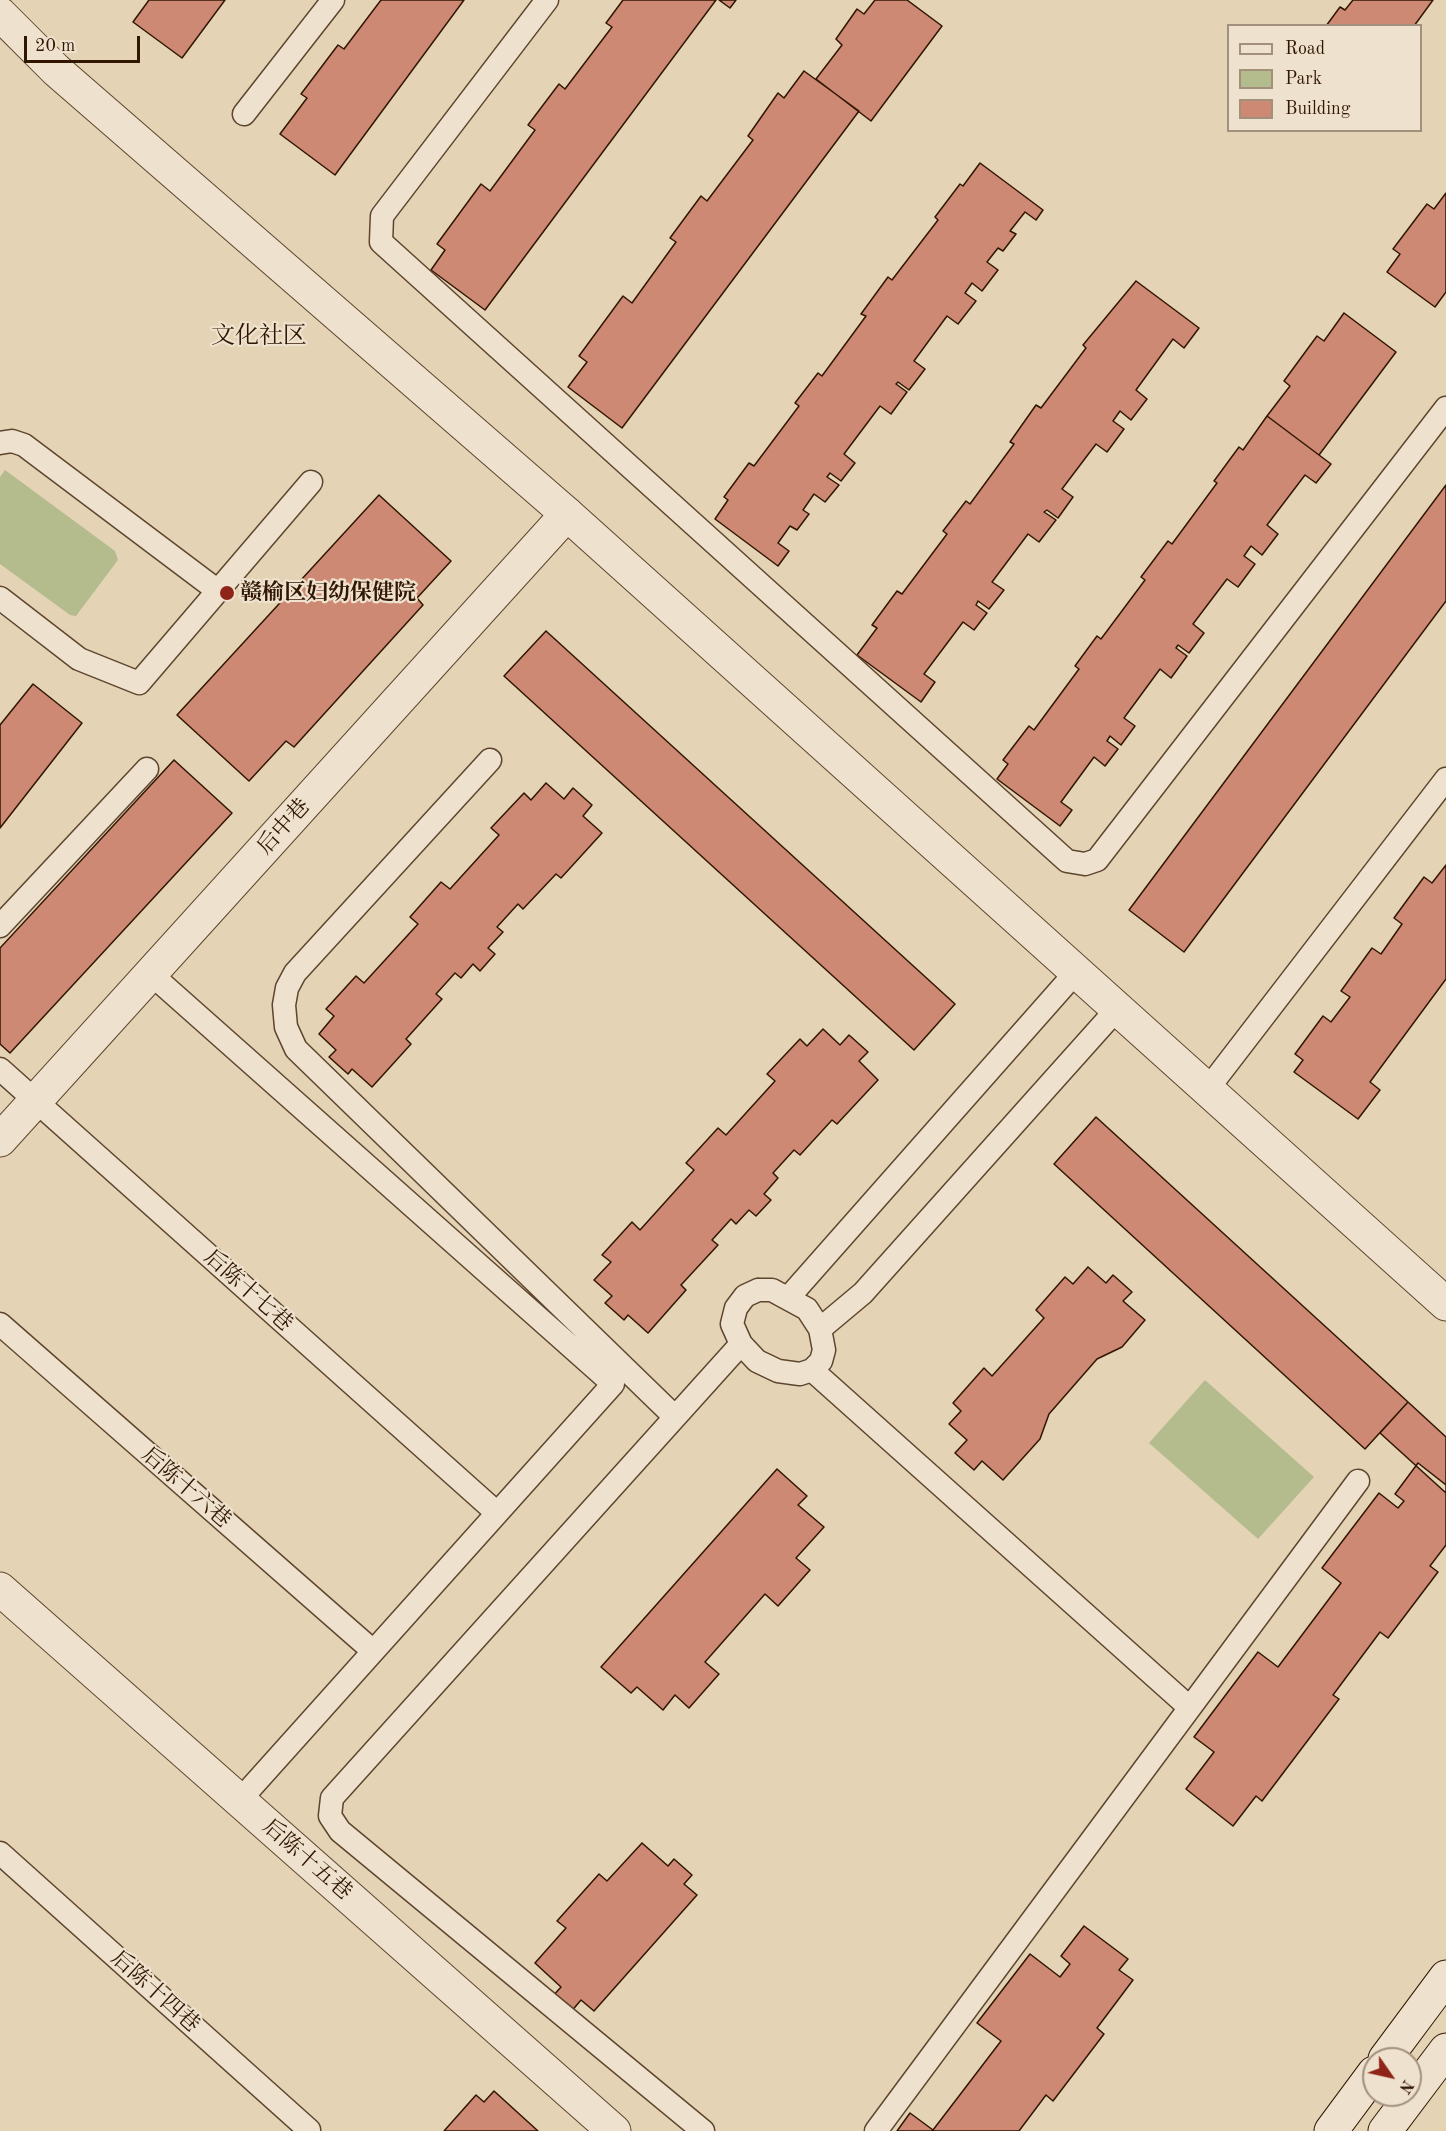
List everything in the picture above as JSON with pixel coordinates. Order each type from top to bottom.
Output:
[{"type":"street","points":[[0,14],[56,70],[567,514],[1446,1304]]},
{"type":"street","name":"后中巷","points":[[0,1140],[567,514]]},
{"type":"street","name":"后陈十五巷","points":[[0,1588],[614,2131]]},
{"type":"street","points":[[1394,2047],[1446,1977]]},
{"type":"street","points":[[1385,2131],[1446,2050]]},
{"type":"street","points":[[1331,2131],[1362,2089]]},
{"type":"lane","points":[[244,114],[333,0]]},
{"type":"lane","points":[[548,0],[382,216],[381,242],[1067,861],[1085,864],[1097,860],[1446,408]]},
{"type":"lane","points":[[0,443],[12,441],[24,445],[218,591]]},
{"type":"lane","points":[[0,598],[79,659],[140,683],[311,482]]},
{"type":"lane","points":[[490,760],[295,973],[287,988],[284,1005],[286,1027],[296,1049],[675,1417]]},
{"type":"lane","points":[[0,926],[147,769]]},
{"type":"lane","points":[[1207,1090],[1446,779]]},
{"type":"lane","points":[[789,1297],[1076,972]]},
{"type":"lane","points":[[151,974],[613,1383],[240,1800]]},
{"type":"lane","points":[[820,1329],[863,1293],[1117,1009]]},
{"type":"lane","name":"后陈十七巷","points":[[0,1070],[497,1513]]},
{"type":"lane","points":[[758,1290],[772,1290],[789,1297],[807,1309],[820,1329],[824,1350],[820,1361],[812,1370],[800,1374],[778,1371],[757,1361],[741,1344],[732,1324],[736,1308],[745,1296],[758,1290]]},
{"type":"lane","name":"后陈十六巷","points":[[0,1324],[373,1652]]},
{"type":"lane","points":[[703,2131],[340,1831],[330,1816],[332,1798],[741,1344]]},
{"type":"lane","points":[[812,1370],[1190,1707]]},
{"type":"lane","points":[[876,2131],[1358,1481]]},
{"type":"lane","name":"后陈十四巷","points":[[0,1853],[309,2130]]},
{"type":"green space","points":[[5,470],[115,551],[118,560],[76,616],[70,615],[0,564],[0,477]]},
{"type":"green space","points":[[1205,1380],[1314,1477],[1258,1539],[1149,1443]]},
{"type":"building","points":[[149,0],[225,0],[182,58],[133,22]]},
{"type":"building","points":[[381,0],[464,0],[335,175],[280,134],[307,98],[301,94],[338,45],[344,49]]},
{"type":"building","points":[[623,0],[716,0],[485,310],[431,270],[445,250],[437,244],[481,184],[490,191],[535,130],[528,125],[559,84],[565,89],[612,27],[606,23]]},
{"type":"building","points":[[719,0],[736,0],[730,8]]},
{"type":"building","points":[[875,0],[907,0],[942,26],[871,121],[816,79],[842,45],[836,39],[857,9],[864,14]]},
{"type":"building","points":[[1353,0],[1433,0],[1415,24],[1327,24],[1340,7],[1345,10]]},
{"type":"building","points":[[804,71],[859,111],[622,428],[568,387],[587,362],[579,356],[623,296],[632,303],[676,242],[670,238],[701,196],[707,201],[753,140],[748,136],[778,93],[784,98]]},
{"type":"building","points":[[980,163],[1043,210],[1036,220],[1025,212],[1010,231],[1016,234],[1003,251],[998,248],[987,262],[998,270],[982,291],[972,283],[965,293],[976,301],[958,324],[947,316],[914,361],[925,369],[909,390],[898,382],[896,384],[907,392],[891,414],[880,406],[844,454],[855,463],[841,481],[830,473],[827,477],[839,485],[825,502],[814,494],[803,510],[809,514],[797,530],[790,526],[778,543],[789,551],[778,566],[715,519],[728,500],[724,497],[749,463],[754,466],[799,406],[795,403],[818,373],[822,376],[866,316],[861,314],[888,277],[892,280],[938,220],[935,217],[960,184],[963,186]]},
{"type":"building","points":[[1446,193],[1446,292],[1435,307],[1387,272],[1400,254],[1393,249],[1427,204],[1434,209]]},
{"type":"building","points":[[1136,281],[1199,328],[1184,348],[1173,339],[1136,390],[1147,399],[1131,420],[1120,411],[1113,421],[1124,429],[1107,452],[1096,444],[1062,489],[1073,497],[1058,518],[1047,510],[1044,512],[1056,520],[1039,542],[1028,534],[992,582],[1004,590],[989,609],[978,601],[976,605],[987,613],[974,630],[963,622],[924,674],[935,682],[921,702],[857,655],[877,628],[872,625],[897,591],[902,594],[947,534],[943,531],[966,501],[970,504],[1014,444],[1010,442],[1036,405],[1041,408],[1086,348],[1083,345]]},
{"type":"building","points":[[1344,313],[1396,352],[1319,455],[1267,416],[1290,386],[1284,381],[1317,336],[1324,341]]},
{"type":"building","points":[[1267,416],[1331,464],[1316,483],[1305,475],[1267,525],[1278,534],[1262,555],[1251,546],[1244,556],[1255,564],[1238,587],[1227,579],[1193,624],[1204,633],[1189,653],[1178,645],[1176,648],[1187,656],[1171,678],[1160,669],[1124,718],[1135,726],[1121,745],[1110,736],[1107,741],[1118,749],[1105,766],[1094,757],[1061,802],[1072,810],[1060,826],[997,779],[1008,764],[1003,760],[1029,726],[1034,730],[1079,669],[1075,666],[1097,636],[1101,639],[1145,580],[1141,577],[1168,541],[1172,544],[1217,483],[1214,481],[1239,447],[1243,450]]},
{"type":"building","points":[[1446,485],[1446,601],[1184,952],[1129,910]]},
{"type":"building","points":[[379,495],[451,561],[417,598],[423,605],[294,747],[286,741],[249,781],[177,715]]},
{"type":"building","points":[[546,631],[955,1004],[914,1050],[504,676]]},
{"type":"building","points":[[33,684],[82,723],[0,828],[0,725]]},
{"type":"building","points":[[174,760],[232,813],[10,1053],[0,1044],[0,948]]},
{"type":"building","points":[[546,783],[564,799],[573,788],[592,805],[583,816],[602,833],[561,878],[556,874],[523,909],[518,904],[497,927],[503,932],[488,948],[495,954],[480,971],[473,964],[461,978],[455,973],[436,994],[442,999],[406,1039],[411,1044],[372,1087],[352,1069],[348,1074],[329,1057],[336,1050],[319,1034],[334,1016],[326,1009],[356,976],[364,983],[418,924],[410,917],[441,882],[450,889],[499,835],[491,828],[524,793],[531,800]]},
{"type":"building","points":[[1446,865],[1446,979],[1370,1082],[1380,1090],[1358,1119],[1294,1072],[1303,1060],[1295,1054],[1323,1016],[1331,1022],[1350,997],[1341,991],[1372,948],[1381,954],[1402,924],[1394,918],[1424,877],[1432,883]]},
{"type":"building","points":[[823,1029],[840,1045],[849,1035],[868,1052],[859,1061],[878,1080],[837,1124],[832,1120],[800,1155],[794,1150],[773,1173],[778,1178],[764,1194],[771,1200],[756,1216],[749,1210],[736,1224],[731,1219],[712,1240],[718,1245],[681,1285],[686,1290],[648,1333],[628,1315],[624,1320],[605,1303],[612,1296],[594,1280],[611,1262],[602,1255],[632,1222],[640,1230],[694,1170],[686,1163],[718,1128],[726,1135],[775,1081],[767,1074],[800,1039],[807,1046]]},
{"type":"building","points":[[1096,1117],[1408,1402],[1365,1449],[1054,1164]]},
{"type":"building","points":[[1088,1267],[1106,1283],[1113,1275],[1132,1292],[1123,1301],[1145,1320],[1122,1347],[1097,1359],[1049,1414],[1040,1439],[1003,1480],[982,1461],[974,1470],[955,1453],[967,1440],[949,1424],[961,1411],[953,1403],[984,1368],[992,1376],[1044,1318],[1036,1310],[1065,1277],[1073,1284]]},
{"type":"building","points":[[1408,1402],[1446,1437],[1446,1493],[1380,1433]]},
{"type":"building","points":[[1418,1463],[1446,1485],[1446,1545],[1430,1566],[1438,1572],[1388,1638],[1380,1632],[1333,1695],[1339,1699],[1262,1801],[1256,1796],[1233,1826],[1186,1789],[1214,1752],[1194,1737],[1258,1652],[1278,1667],[1341,1583],[1322,1568],[1379,1493],[1398,1508],[1404,1501],[1395,1494]]},
{"type":"building","points":[[777,1469],[807,1496],[798,1505],[824,1527],[796,1558],[810,1570],[778,1606],[765,1594],[705,1662],[719,1674],[689,1708],[675,1695],[663,1710],[637,1687],[631,1693],[601,1667]]},
{"type":"building","points":[[642,1843],[668,1866],[674,1859],[692,1875],[684,1884],[697,1895],[594,2011],[581,2000],[570,2013],[552,1997],[561,1987],[535,1963],[566,1928],[557,1921],[599,1874],[607,1881]]},
{"type":"building","points":[[1084,1926],[1128,1959],[1119,1970],[1133,1980],[1097,2028],[1104,2034],[1053,2101],[1046,2095],[1019,2131],[897,2131],[910,2113],[933,2130],[1001,2041],[977,2023],[1030,1954],[1060,1977],[1070,1964],[1061,1956]]},
{"type":"building","points":[[494,2091],[538,2131],[444,2131],[476,2095],[484,2102]]},
{"type":"place","name":"赣榆区妇幼保健院","points":[[227,593]]},
{"type":"district","name":"文化社区","points":[[259,337]]}]
